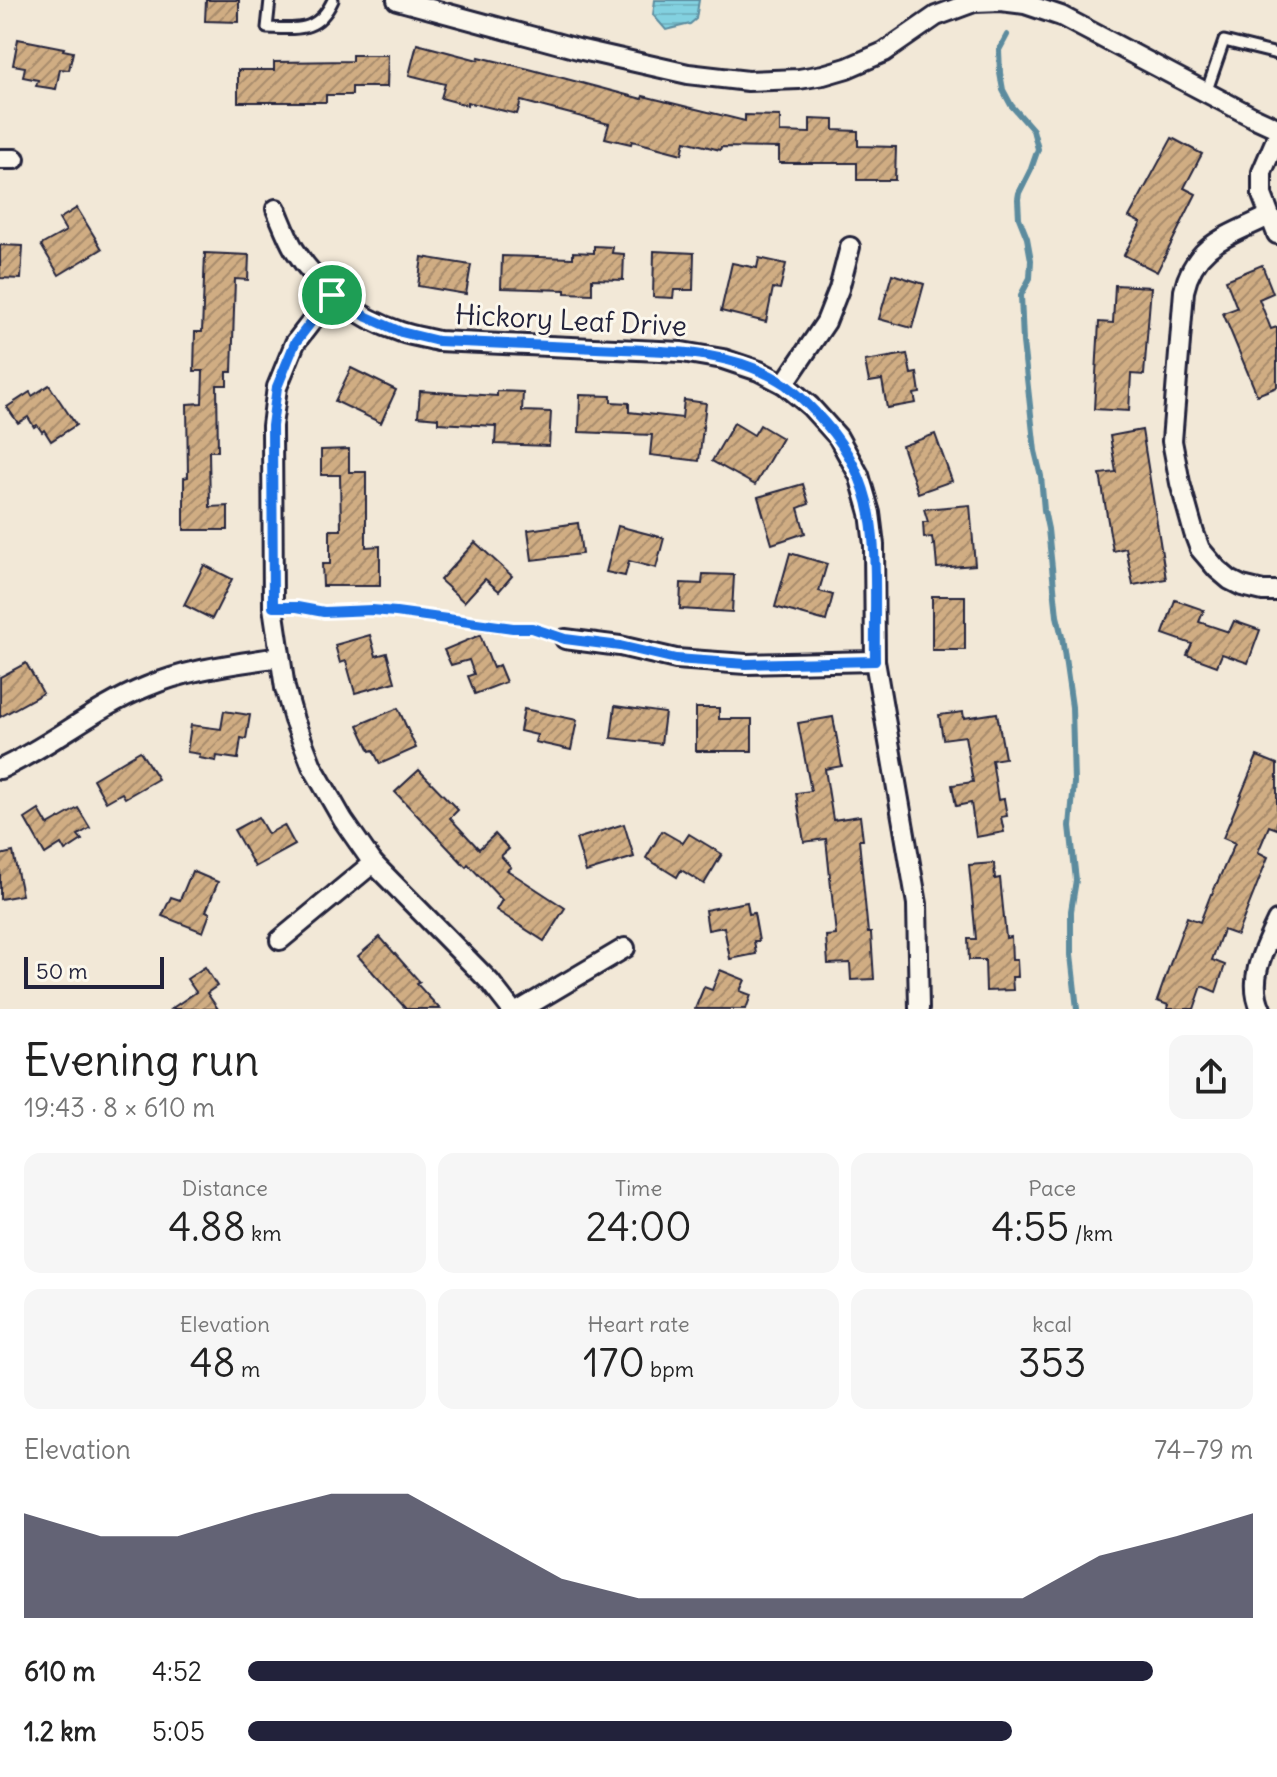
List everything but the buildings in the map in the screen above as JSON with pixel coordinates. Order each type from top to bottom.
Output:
[{"type":"street","points":[[397,0],[592,52],[688,74],[748,81],[799,79],[847,68],[884,52],[936,16],[974,2],[1025,4],[1061,16],[1277,128]]},
{"type":"street","points":[[1277,137],[1262,172],[1262,195],[1277,234]]},
{"type":"street","name":"Hickory Leaf Drive","points":[[276,209],[293,247],[332,295],[367,317],[401,332],[438,341],[682,352],[723,359],[759,371],[784,384],[810,406],[838,437],[859,475],[870,513],[874,545],[875,661],[917,904],[919,1009]]},
{"type":"street","points":[[1269,216],[1211,247],[1194,263],[1188,274],[1172,441],[1180,483],[1200,549],[1230,580],[1263,591],[1277,591]]},
{"type":"street","points":[[784,384],[826,322],[850,247]]},
{"type":"street","points":[[332,295],[295,343],[277,387],[272,426],[273,607],[285,688],[312,766],[343,820],[373,863],[490,982],[511,1009]]},
{"type":"street","points":[[565,639],[620,646],[676,659],[746,664],[875,661]]},
{"type":"street","points":[[0,769],[145,687],[172,677],[279,657]]},
{"type":"street","points":[[280,940],[373,863]]},
{"type":"street","points":[[1261,1009],[1255,982],[1259,959],[1277,921]]},
{"type":"street","points":[[522,1009],[625,948]]},
{"type":"lane","points":[[270,0],[267,28],[293,29],[304,28],[321,20],[333,0]]},
{"type":"lane","points":[[1206,93],[1224,41],[1277,54]]},
{"type":"path","points":[[273,607],[324,612],[396,612],[532,628],[565,639]]},
{"type":"water","points":[[655,0],[699,0],[696,19],[690,24],[666,30],[653,15]]},
{"type":"waterway","points":[[1007,35],[999,50],[1003,90],[1011,105],[1033,130],[1038,149],[1018,199],[1019,218],[1031,260],[1030,278],[1021,295],[1023,342],[1057,616],[1072,707],[1074,783],[1070,826],[1076,880],[1071,911],[1071,955],[1077,1009]]},
{"type":"route","points":[[332,295],[367,317],[401,332],[438,341],[682,352],[723,359],[759,371],[784,384],[810,406],[838,437],[859,475],[870,513],[874,545],[875,661],[746,664],[676,659],[620,646],[565,639],[532,628],[372,610],[324,612],[273,607],[272,426],[277,387],[295,343],[332,295]]}]
